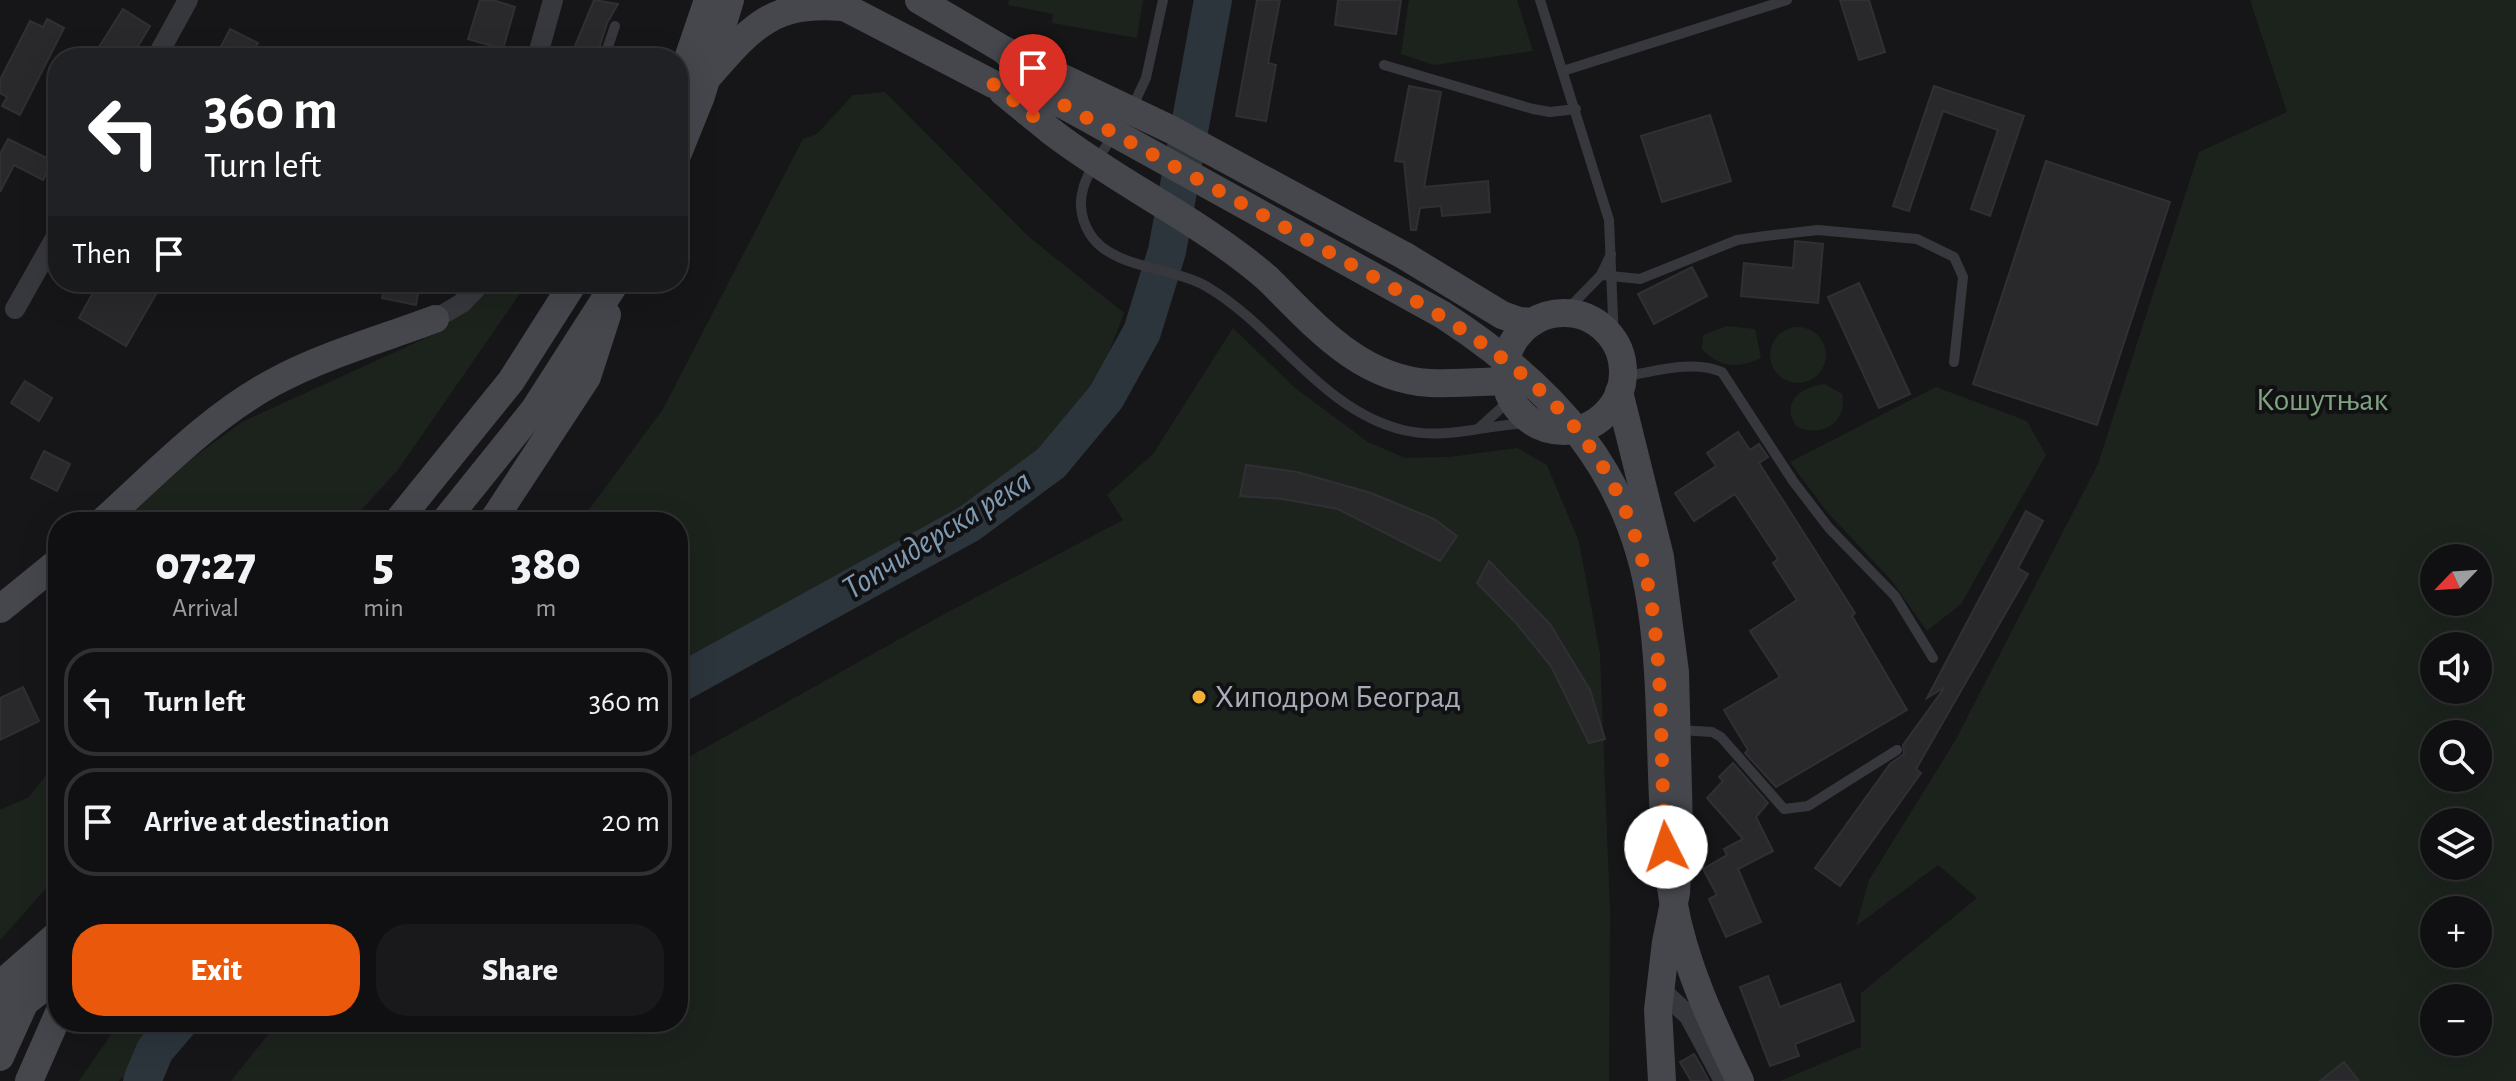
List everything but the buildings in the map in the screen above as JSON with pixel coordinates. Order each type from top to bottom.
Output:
[{"type":"main road","points":[[677,48],[692,0]]},
{"type":"main road","points":[[688,59],[708,0]]},
{"type":"main road","points":[[688,127],[730,0]]},
{"type":"main road","points":[[919,0],[1004,50],[1172,130],[1405,256],[1502,315],[1533,322],[1564,313],[1593,321],[1614,342],[1620,355],[1621,385],[1651,513],[1669,614],[1677,730],[1677,886],[1661,990],[1658,1045],[1662,1081]]},
{"type":"main road","points":[[706,79],[736,45],[771,15],[796,7],[836,4],[993,84],[1062,104],[1431,308],[1483,341],[1537,385],[1585,441],[1612,485],[1629,520],[1647,579],[1653,622],[1664,818],[1673,902],[1680,936],[1697,985],[1740,1081]]},
{"type":"main road","points":[[1004,50],[1062,104]]},
{"type":"main road","points":[[993,84],[1090,161],[1206,230],[1241,256],[1336,345],[1372,368],[1413,381],[1508,390]]},
{"type":"main road","points":[[405,512],[511,381],[568,292]]},
{"type":"main road","points":[[436,512],[493,440],[532,382],[600,292]]},
{"type":"main road","points":[[452,512],[534,410],[602,292]]},
{"type":"main road","points":[[499,512],[587,377],[598,351],[606,292]]},
{"type":"main road","points":[[113,512],[206,427],[267,386],[314,364],[435,319]]},
{"type":"main road","points":[[1533,322],[1512,344],[1506,364],[1508,390],[1534,423],[1553,430],[1573,430],[1601,418],[1621,385]]},
{"type":"main road","points":[[1573,430],[1616,454],[1627,467],[1651,513]]},
{"type":"main road","points":[[0,609],[48,570]]},
{"type":"main road","points":[[0,985],[48,944]]},
{"type":"main road","points":[[0,1057],[48,956]]},
{"type":"main road","points":[[0,1016],[48,962]]},
{"type":"main road","points":[[0,1016],[48,983]]},
{"type":"main road","points":[[29,1081],[51,1032]]},
{"type":"street","points":[[162,48],[188,0]]},
{"type":"street","points":[[540,48],[553,0]]},
{"type":"street","points":[[15,309],[48,251]]},
{"type":"street","points":[[435,319],[462,303],[472,292]]},
{"type":"street","points":[[1661,990],[1689,1016],[1724,1081]]},
{"type":"lane","points":[[1163,0],[1135,105],[1084,178],[1081,194],[1084,222],[1092,237],[1111,254],[1185,276],[1229,301],[1327,387],[1385,425],[1425,434],[1456,434],[1498,425],[1534,423]]},
{"type":"lane","points":[[1540,0],[1609,220],[1614,277],[1614,342]]},
{"type":"lane","points":[[1563,71],[1787,0]]},
{"type":"lane","points":[[607,48],[615,26]]},
{"type":"lane","points":[[1384,65],[1533,109],[1550,112],[1576,109]]},
{"type":"lane","points":[[1601,275],[1640,279],[1737,240],[1765,236],[1818,230],[1917,239],[1954,257],[1963,277],[1954,362]]},
{"type":"lane","points":[[1564,313],[1601,275],[1612,252]]},
{"type":"lane","points":[[1621,385],[1692,366],[1711,367],[1722,372],[1793,481],[1844,546],[1895,596],[1933,658]]},
{"type":"lane","points":[[1476,430],[1508,390]]},
{"type":"lane","points":[[1677,730],[1712,732],[1721,737],[1784,809],[1808,806],[1897,750]]},
{"type":"green space","points":[[1009,0],[1143,0],[1137,38],[1052,23],[1053,14],[1008,5]]},
{"type":"green space","points":[[1409,0],[1517,0],[1533,51],[1434,65],[1401,54]]},
{"type":"green space","name":"Кошутњак","points":[[2250,0],[2516,0],[2516,1081],[1780,1081],[1861,1047],[1861,993],[1977,898],[1938,865],[1856,926],[1869,880],[1955,741],[2098,464],[2199,152],[2287,112]]},
{"type":"green space","points":[[885,92],[1029,237],[1124,313],[1080,429],[900,551],[688,666],[688,512],[587,512],[663,409],[803,139],[817,134],[853,95]]},
{"type":"green space","points":[[482,292],[521,292],[397,471],[359,512],[130,512],[190,460],[242,422],[439,332]]},
{"type":"green space","points":[[1727,326],[1755,329],[1761,358],[1729,365],[1702,349],[1703,335]]},
{"type":"green space","points":[[1798,327],[1818,335],[1826,355],[1818,375],[1798,383],[1778,375],[1770,355],[1778,335]]},
{"type":"green space","name":"Хиподром Београд","points":[[1233,328],[1295,388],[1368,442],[1405,458],[1449,457],[1517,448],[1547,465],[1579,542],[1600,654],[1610,911],[1609,1081],[231,1081],[270,1032],[688,1032],[688,757],[939,617],[1123,520],[1107,495],[1153,454]]},
{"type":"green space","points":[[1825,384],[1842,394],[1843,404],[1837,420],[1814,431],[1796,426],[1791,409],[1796,397],[1809,388]]},
{"type":"green space","points":[[1936,387],[2027,421],[2046,455],[1961,604],[1927,631],[1892,581],[1827,512],[1790,462]]},
{"type":"green space","points":[[48,773],[48,886],[0,940],[0,810],[29,797]]},
{"type":"green space","points":[[113,1032],[158,1032],[119,1081],[79,1081]]},
{"type":"waterway","name":"Топчидерска река","points":[[688,678],[970,523],[1051,463],[1106,397],[1142,332],[1167,251],[1213,0]]},
{"type":"waterway","name":"Топчидерска река","points":[[142,1081],[155,1050],[170,1032]]},
{"type":"place","name":"Хиподром Београд","points":[[1199,697]]},
{"type":"route","points":[[1033,116],[993,84],[1062,104],[1443,315],[1508,360],[1560,409],[1597,458],[1612,485],[1635,536],[1647,579],[1652,607],[1666,847]]}]
